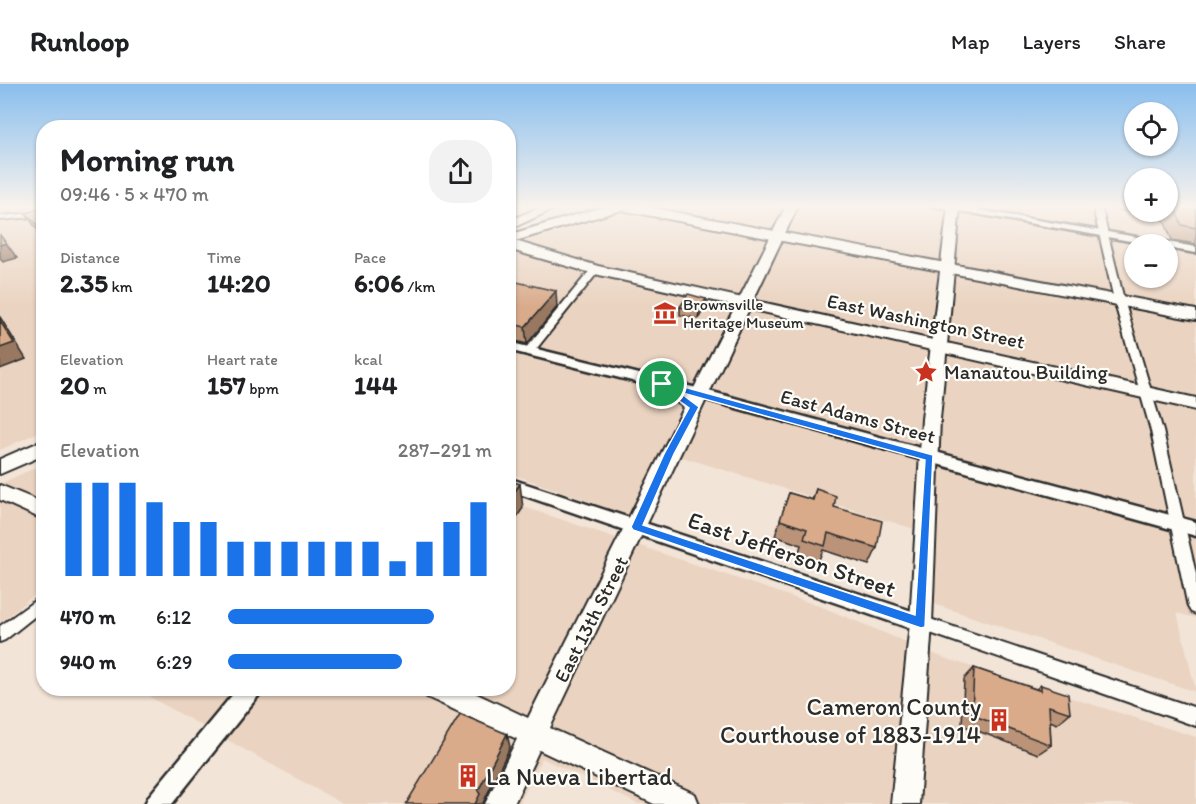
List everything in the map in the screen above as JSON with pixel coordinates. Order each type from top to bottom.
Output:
[{"type":"main road","name":"East 13th Street","points":[[499,804],[590,617],[637,527],[669,454],[774,240]]},
{"type":"main road","points":[[795,240],[1196,315]]},
{"type":"main road","points":[[905,804],[921,623],[938,347],[950,240]]},
{"type":"main road","name":"East Washington Street","points":[[516,248],[595,270],[743,304],[1196,404]]},
{"type":"main road","points":[[662,384],[697,400]]},
{"type":"main road","points":[[0,467],[36,451]]},
{"type":"main road","points":[[0,492],[36,508]]},
{"type":"main road","points":[[453,696],[685,804]]},
{"type":"street","points":[[1105,240],[1119,300],[1157,431],[1196,607]]},
{"type":"street","points":[[1178,247],[1196,250]]},
{"type":"street","points":[[529,351],[595,270]]},
{"type":"street","points":[[516,348],[662,384]]},
{"type":"street","name":"East Adams Street","points":[[697,400],[930,458],[1196,529]]},
{"type":"street","name":"East Jefferson Street","points":[[516,487],[1196,717]]},
{"type":"street","points":[[0,635],[36,606]]},
{"type":"street","points":[[157,804],[245,696]]},
{"type":"shaded area","points":[[0,240],[36,240],[36,433],[0,450]]},
{"type":"shaded area","points":[[520,240],[1124,240],[1124,288],[1178,288],[1178,240],[1196,240],[1196,618],[1177,613],[1196,692],[910,596],[918,530],[663,451],[630,516],[516,475],[516,241]]},
{"type":"shaded area","points":[[36,467],[36,594],[0,623],[0,484]]},
{"type":"shaded area","points":[[516,504],[822,607],[944,658],[1196,737],[1196,804],[638,804],[542,758],[519,804],[343,804],[150,697],[516,696]]},
{"type":"building","points":[[516,282],[556,291],[525,327],[516,325]]},
{"type":"building","points":[[688,294],[706,299],[699,311],[680,307]]},
{"type":"building","points":[[0,321],[14,343],[0,348]]},
{"type":"building","points":[[816,489],[836,496],[834,507],[882,521],[877,548],[828,533],[825,546],[804,539],[807,529],[780,520],[789,493],[813,500]]},
{"type":"building","points":[[974,668],[1041,691],[1041,685],[1068,694],[1070,713],[1049,706],[1051,745],[972,715]]},
{"type":"building","name":"La Nueva Libertad","points":[[460,714],[507,734],[478,791],[480,794],[475,804],[406,804]]},
{"type":"place","name":"Brownsville Heritage Museum","points":[[665,313]]},
{"type":"place","name":"Manautou Building","points":[[926,372]]},
{"type":"place","name":"Cameron County Courthouse of 1883-1914","points":[[999,720]]},
{"type":"place","name":"La Nueva Libertad","points":[[468,776]]},
{"type":"route","points":[[662,384],[930,458],[921,623],[637,527],[669,454],[694,407],[689,401],[662,384]]}]
